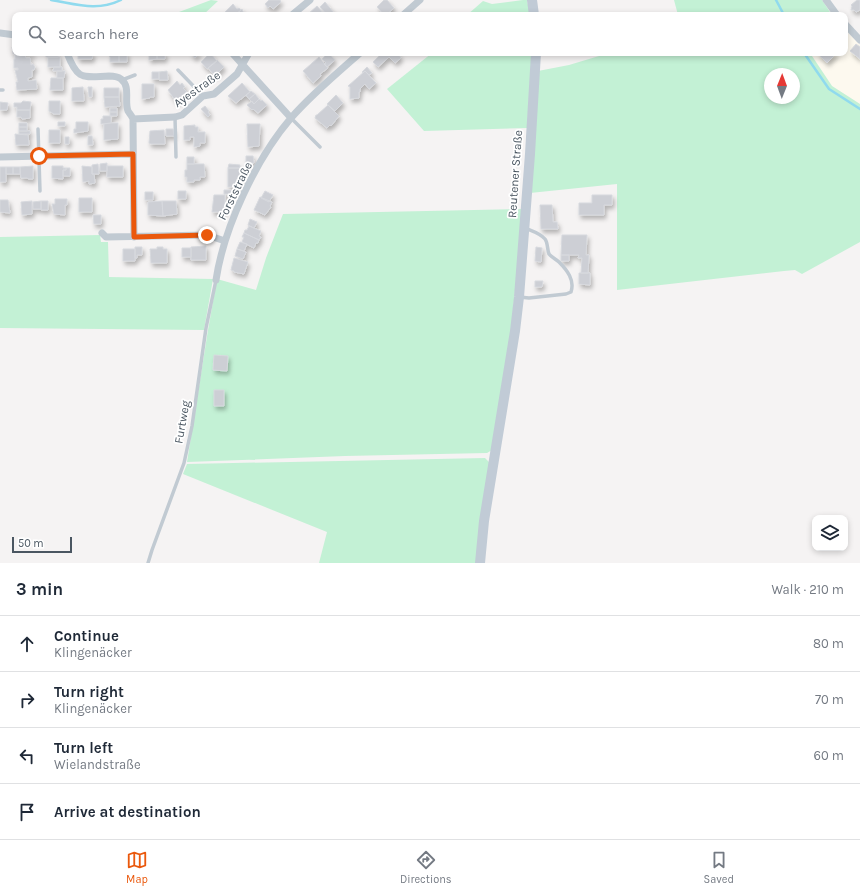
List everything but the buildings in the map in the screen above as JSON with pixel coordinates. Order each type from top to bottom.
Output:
[{"type":"street","points":[[296,12],[310,0]]},
{"type":"street","points":[[406,12],[420,0]]},
{"type":"street","points":[[532,0],[534,12]]},
{"type":"street","points":[[826,0],[835,12]]},
{"type":"street","points":[[848,27],[860,40]]},
{"type":"street","points":[[0,34],[12,35]]},
{"type":"street","points":[[68,56],[75,71],[81,76],[119,77],[127,88],[128,110],[133,118],[134,237]]},
{"type":"street","points":[[235,56],[291,118]]},
{"type":"street","name":"Ayestraße","points":[[133,118],[175,117],[182,115],[203,96],[214,94],[237,74],[247,56]]},
{"type":"street","name":"Forststraße","points":[[216,280],[225,241],[237,210],[255,173],[271,146],[291,118],[330,79],[357,56]]},
{"type":"street","name":"Reutener Straße","points":[[480,563],[484,521],[515,331],[519,297],[536,56]]},
{"type":"street","points":[[0,157],[133,154]]},
{"type":"street","points":[[102,233],[106,237],[207,235],[225,241]]},
{"type":"lane","points":[[178,70],[203,96]]},
{"type":"lane","points":[[122,80],[135,75]]},
{"type":"lane","points":[[175,117],[176,157]]},
{"type":"lane","points":[[291,118],[320,147]]},
{"type":"lane","points":[[38,129],[40,191]]},
{"type":"lane","points":[[519,297],[529,298],[566,294],[571,292],[573,287],[568,273],[559,262],[549,254],[546,240],[540,235],[524,227]]},
{"type":"lane","name":"Furtweg","points":[[148,563],[184,463],[192,426],[206,328],[216,280]]},
{"type":"shaded area","points":[[848,33],[860,45],[860,104],[832,86],[812,56],[848,56]]},
{"type":"green space","points":[[211,0],[218,1],[206,12],[179,12]]},
{"type":"green space","points":[[527,0],[529,12],[470,12],[483,1],[492,4]]},
{"type":"green space","points":[[674,0],[822,0],[830,12],[677,12]]},
{"type":"green space","points":[[428,56],[532,56],[527,128],[424,131],[387,89]]},
{"type":"green space","points":[[599,56],[812,56],[832,86],[860,104],[860,242],[802,274],[795,270],[617,290],[617,184],[530,193],[538,71],[569,65]]},
{"type":"green space","points":[[523,209],[511,331],[492,450],[487,453],[345,456],[187,462],[217,279],[256,290],[266,258],[283,214]]},
{"type":"green space","points":[[100,235],[101,242],[108,242],[109,277],[213,279],[204,330],[0,328],[0,237]]},
{"type":"green space","points":[[485,458],[490,463],[477,563],[319,563],[327,532],[183,474],[187,464]]},
{"type":"waterway","points":[[51,0],[86,6],[103,6],[121,0]]},
{"type":"waterway","points":[[776,0],[782,12]]},
{"type":"waterway","points":[[806,56],[829,89],[860,109]]},
{"type":"route","points":[[39,156],[133,154],[134,237],[207,235]]}]
